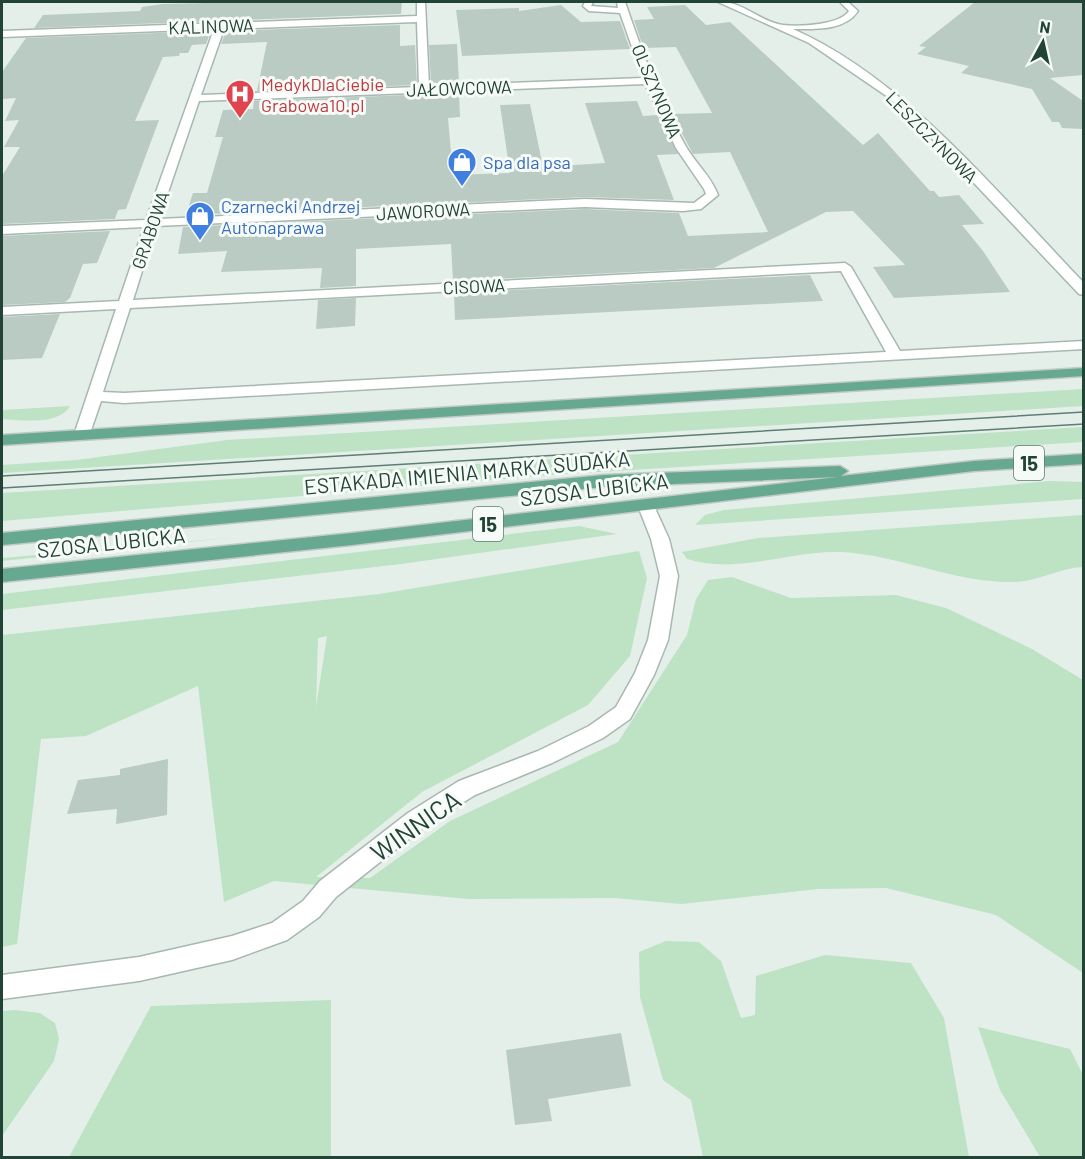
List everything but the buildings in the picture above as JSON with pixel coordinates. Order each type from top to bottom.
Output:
[{"type":"main road","points":[[2,440],[1083,372]]},
{"type":"main road","name":"SZOSA LUBICKA","points":[[2,576],[646,506],[974,466],[1083,459]]},
{"type":"main road","name":"ESTAKADA IMIENIA MARKA SUDAKA","points":[[2,539],[604,481],[974,466]]},
{"type":"street","points":[[421,2],[424,89]]},
{"type":"street","points":[[589,2],[587,6],[594,9],[621,5]]},
{"type":"street","name":"LESZCZYNOWA","points":[[723,2],[812,42],[856,68],[914,113],[1083,291]]},
{"type":"street","points":[[780,27],[839,23],[852,15],[854,10],[844,2]]},
{"type":"street","name":"OLSZYNOWA","points":[[621,5],[650,81],[676,139],[700,177]]},
{"type":"street","name":"KALINOWA","points":[[2,35],[420,19]]},
{"type":"street","name":"GRABOWA","points":[[82,435],[151,224],[220,26]]},
{"type":"street","name":"JAŁOWCOWA","points":[[196,98],[650,81]]},
{"type":"street","name":"JAWOROWA","points":[[2,230],[585,203],[697,206],[712,195],[710,188],[700,177]]},
{"type":"street","name":"CISOWA","points":[[2,311],[845,267],[895,355]]},
{"type":"street","points":[[93,396],[148,397],[1083,345]]},
{"type":"street","name":"WINNICA","points":[[2,987],[139,969],[232,948],[279,932],[311,909],[328,889],[416,820],[467,788],[545,757],[596,732],[622,713],[644,675],[658,640],[669,576],[660,539],[646,506]]},
{"type":"green space","points":[[1083,389],[1083,406],[2,473],[2,465],[76,460],[227,440]]},
{"type":"green space","points":[[70,406],[57,417],[48,419],[29,421],[2,419],[2,410]]},
{"type":"green space","points":[[1083,427],[1083,442],[551,475],[2,521],[2,493]]},
{"type":"green space","points":[[1051,481],[1083,482],[1083,499],[695,525],[705,515],[724,510]]},
{"type":"green space","points":[[1083,515],[1083,567],[1040,578],[1012,582],[969,578],[884,558],[841,552],[821,552],[726,564],[687,559],[682,552],[758,538]]},
{"type":"green space","points":[[579,526],[617,534],[401,564],[2,610],[2,594]]},
{"type":"green space","points":[[237,537],[2,561],[2,558]]},
{"type":"green space","points":[[639,551],[647,578],[630,656],[588,705],[422,792],[316,877],[370,878],[450,821],[618,742],[687,635],[696,599],[708,580],[732,577],[791,598],[896,595],[946,608],[1032,649],[1083,680],[1083,973],[996,915],[886,888],[818,889],[681,904],[615,898],[469,899],[274,881],[224,902],[198,686],[86,736],[41,739],[17,944],[2,947],[2,635],[379,594]],"holes":[[[327,636],[316,707],[318,638]]]},
{"type":"green space","points":[[666,941],[699,942],[721,961],[741,1018],[755,1015],[756,976],[825,955],[911,963],[944,1018],[969,1157],[703,1157],[691,1100],[663,1080],[640,997],[639,952]]},
{"type":"green space","points":[[331,1000],[331,1157],[69,1157],[151,1006]]},
{"type":"green space","points":[[2,1011],[40,1013],[55,1023],[59,1039],[54,1061],[2,1136]]},
{"type":"green space","points":[[978,1027],[1070,1049],[1083,1075],[1083,1157],[1040,1157],[1000,1090]]},
{"type":"tram line","points":[[2,476],[1084,412]]},
{"type":"tram line","points":[[2,488],[1084,424]]},
{"type":"place","name":"MedykDlaCiebie Grabowa10.pl","points":[[240,120]]},
{"type":"place","name":"Spa dla psa","points":[[462,188]]},
{"type":"place","name":"Czarnecki Andrzej Autonaprawa","points":[[200,242]]}]
